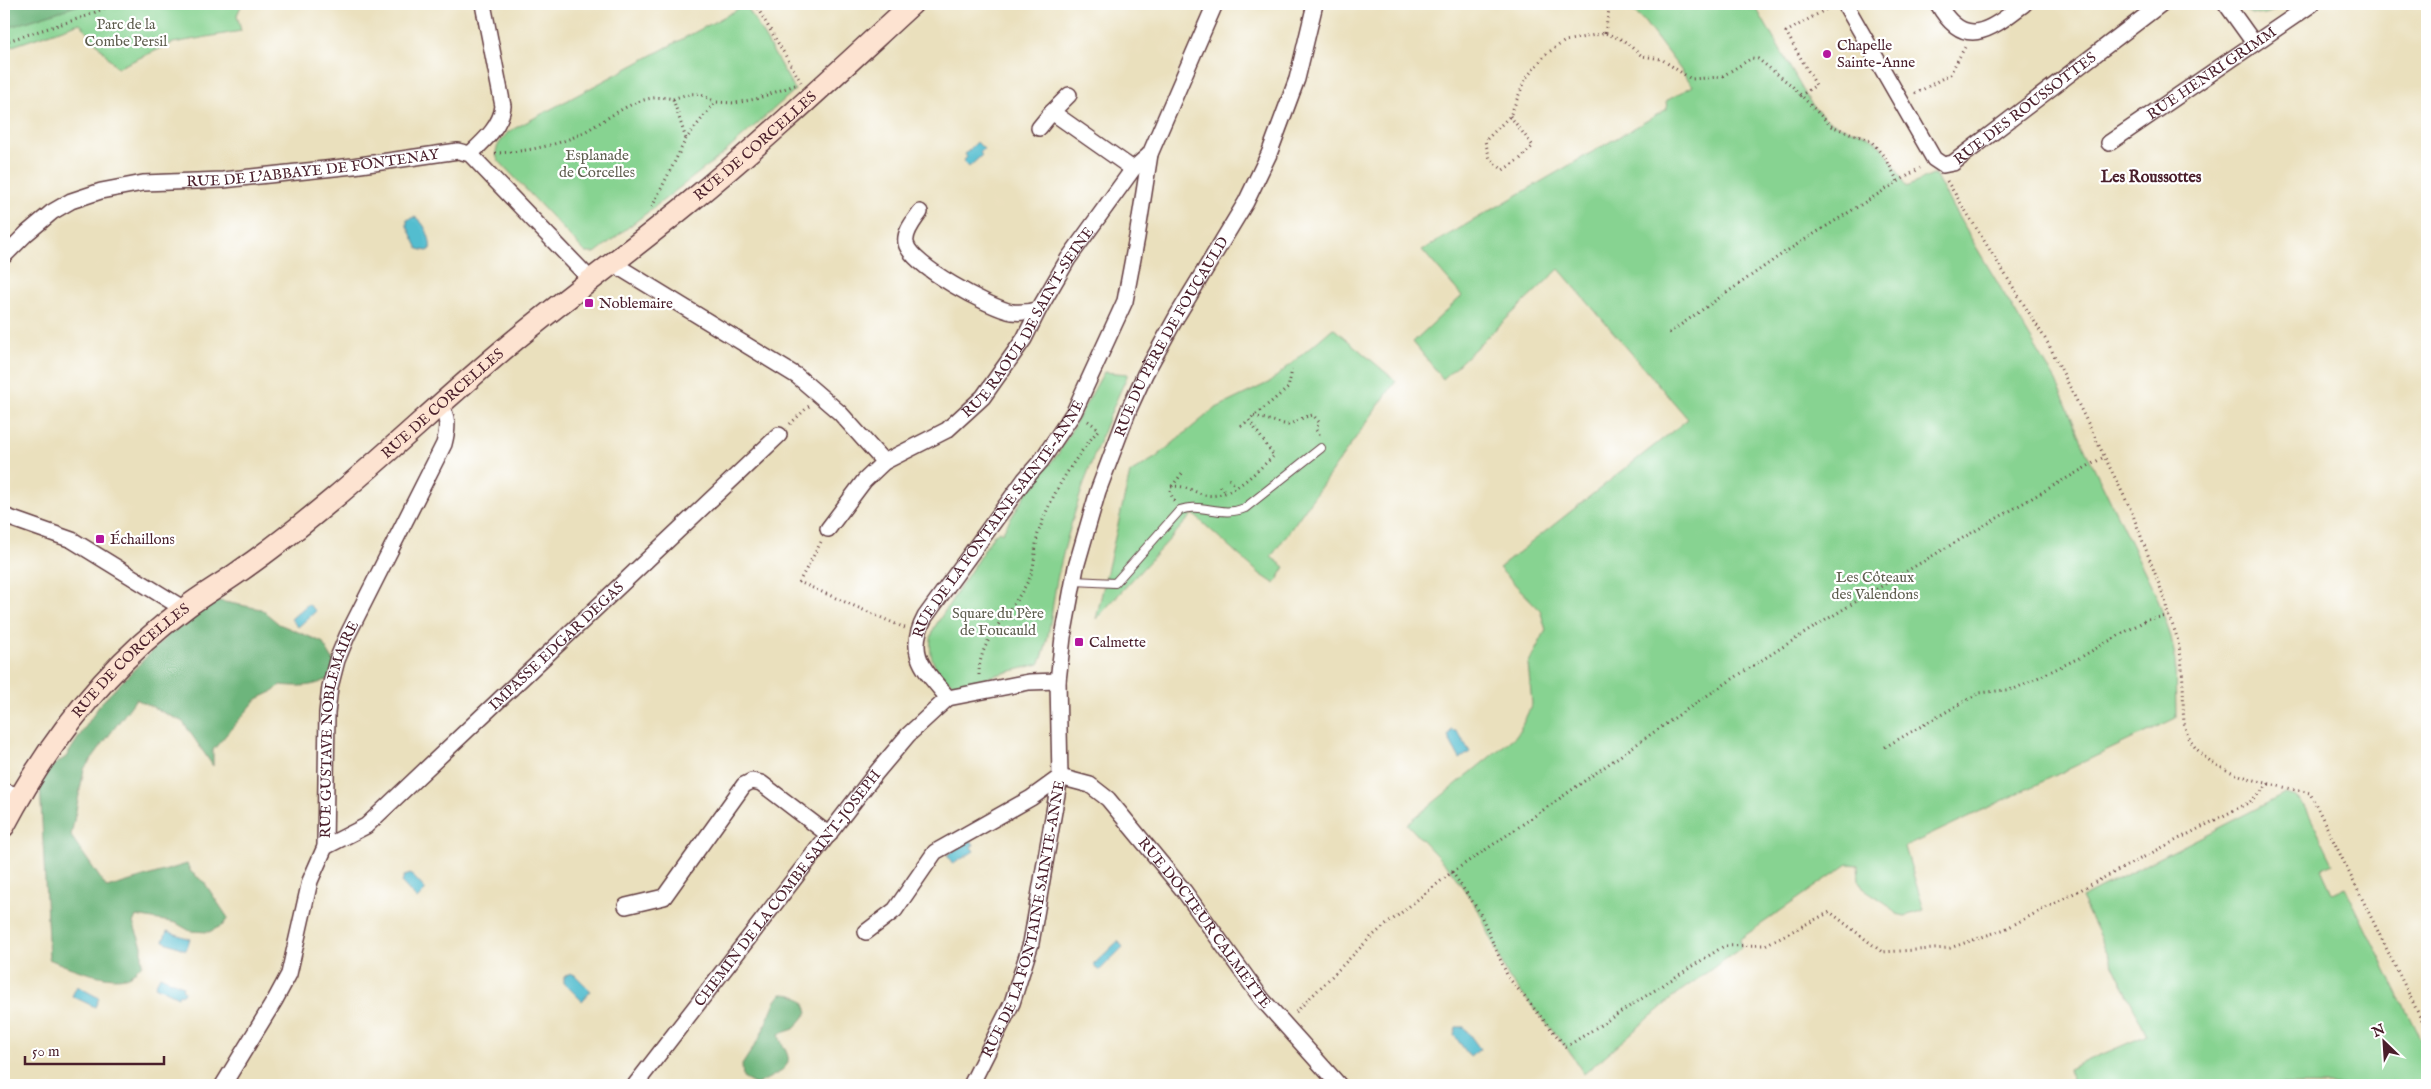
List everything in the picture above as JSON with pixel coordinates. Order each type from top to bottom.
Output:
[{"type":"main road","name":"RUE DE CORCELLES","points":[[4,826],[12,794],[90,696],[137,648],[184,609],[242,570],[333,499],[439,404],[590,279],[705,189],[810,98],[912,4]]},
{"type":"street","points":[[483,4],[503,106],[497,124],[470,154],[590,279]]},
{"type":"street","name":"RUE DE LA FONTAINE SAINTE-ANNE","points":[[948,698],[920,663],[916,648],[917,633],[925,618],[1025,479],[1041,462],[1074,412],[1125,301],[1150,154],[1214,4]]},
{"type":"street","name":"RUE DU PÈRE DE FOUCAULD","points":[[1058,681],[1063,637],[1074,581],[1098,491],[1128,409],[1177,316],[1246,202],[1269,154],[1297,79],[1315,4]]},
{"type":"street","name":"RUE DES ROUSSOTTES","points":[[1845,4],[1934,159],[1943,165],[1953,164],[2161,4]]},
{"type":"street","points":[[1938,4],[1955,26],[1973,33],[1990,28],[2024,4]]},
{"type":"street","points":[[2226,4],[2254,43]]},
{"type":"street","name":"RUE HENRI GRIMM","points":[[2110,143],[2312,4]]},
{"type":"street","points":[[1039,128],[1069,95]]},
{"type":"street","points":[[1052,112],[1133,168]]},
{"type":"street","name":"RUE DE L'ABBAYE DE FONTENAY","points":[[5,248],[61,207],[81,197],[123,186],[223,180],[334,168],[444,152],[458,151],[470,154]]},
{"type":"street","name":"RUE RAOUL DE SAINT-SEINE","points":[[828,529],[864,481],[884,462],[947,430],[983,397],[1024,339],[1068,260],[1133,168],[1150,154]]},
{"type":"street","points":[[920,212],[908,230],[906,242],[909,252],[921,265],[991,305],[1014,312],[1039,309]]},
{"type":"street","points":[[612,263],[797,376],[820,394],[859,432],[884,462]]},
{"type":"street","name":"RUE GUSTAVE NOBLEMAIRE","points":[[223,1085],[275,1000],[288,974],[310,881],[325,847],[327,713],[330,687],[337,660],[444,444],[447,431],[447,416],[439,404]]},
{"type":"street","name":"IMPASSE EDGAR DEGAS","points":[[325,847],[366,826],[778,435]]},
{"type":"street","points":[[4,516],[72,540],[184,609]]},
{"type":"street","points":[[948,698],[1029,682],[1058,681]]},
{"type":"street","name":"RUE DE LA FONTAINE SAINTE-ANNE","points":[[971,1085],[1012,1003],[1031,943],[1060,777],[1058,681]]},
{"type":"street","name":"CHEMIN DE LA COMBE SAINT-JOSEPH","points":[[634,1085],[908,735],[948,698]]},
{"type":"street","points":[[866,932],[895,910],[936,852],[1031,798],[1060,777]]},
{"type":"street","name":"RUE DOCTEUR CALMETTE","points":[[1060,777],[1090,784],[1108,800],[1184,891],[1247,981],[1283,1024],[1340,1085]]},
{"type":"street","points":[[626,906],[664,897],[744,785],[748,783],[761,782],[829,835]]},
{"type":"lane","points":[[1074,581],[1115,583],[1180,510],[1188,506],[1234,512],[1245,508],[1321,448]]},
{"type":"path","points":[[4,42],[87,16],[113,4]]},
{"type":"path","points":[[470,154],[510,153],[550,145],[594,127],[643,99],[662,96],[673,99],[689,93],[701,94],[715,102],[735,103],[756,99],[792,85],[803,85],[755,4]]},
{"type":"path","points":[[1605,33],[1610,4]]},
{"type":"path","points":[[1800,96],[1816,85],[1786,32],[1835,4]]},
{"type":"path","points":[[1510,116],[1532,146],[1520,160],[1503,170],[1490,159],[1485,141],[1510,116],[1526,78],[1546,54],[1565,41],[1605,33],[1623,40],[1642,56],[1661,59],[1691,79],[1721,77],[1752,58],[1758,59],[1831,126],[1871,141],[1887,160],[1898,182]]},
{"type":"path","points":[[1902,102],[1950,74],[1973,33]]},
{"type":"path","points":[[673,99],[686,139]]},
{"type":"path","points":[[650,211],[686,139],[715,102]]},
{"type":"path","points":[[1669,332],[1785,252],[1934,159],[2049,345],[2131,510],[2165,600],[2168,616],[2175,629],[2182,659],[2185,727],[2194,746],[2212,763],[2236,774],[2310,793],[2427,1031]]},
{"type":"path","points":[[1241,426],[1288,388],[1292,370]]},
{"type":"path","points":[[778,435],[820,394]]},
{"type":"path","points":[[1254,416],[1288,425],[1313,415],[1319,422],[1316,430],[1325,442],[1321,448]]},
{"type":"path","points":[[1172,486],[1178,485],[1206,495],[1228,493],[1274,456],[1249,420]]},
{"type":"path","points":[[982,691],[979,668],[983,648],[1018,600],[1031,576],[1038,535],[1064,477],[1072,462],[1099,429]]},
{"type":"path","points":[[1283,1024],[1371,937],[1452,872],[1706,696],[1818,624],[1985,524],[2104,456]]},
{"type":"path","points":[[1180,510],[1170,492],[1172,486],[1184,471]]},
{"type":"path","points":[[1229,479],[1236,486]]},
{"type":"path","points":[[1220,486],[1228,493]]},
{"type":"path","points":[[828,529],[799,582],[917,633]]},
{"type":"path","points":[[1885,747],[1979,693],[2014,689],[2081,657],[2148,619],[2168,616]]},
{"type":"path","points":[[1452,872],[1479,911],[1508,977],[1566,1047],[1724,946],[1766,945],[1830,912],[1882,952],[1950,948],[2005,928],[2250,802],[2270,783]]},
{"type":"green space","name":"Parc de la Combe Persil","points":[[4,4],[242,4],[237,15],[241,31],[173,43],[117,68],[80,23],[4,49]]},
{"type":"green space","points":[[4,4],[82,4],[4,29]]},
{"type":"green space","name":"Les Côteaux des Valendons","points":[[1625,4],[1754,4],[1808,99],[1822,116],[1829,121],[1873,139],[1888,155],[1906,187],[1935,174],[1953,208],[2056,381],[2086,451],[2157,597],[2171,637],[2175,657],[2176,718],[1905,847],[1924,910],[1905,916],[1896,914],[1887,904],[1863,888],[1859,881],[1858,865],[1848,864],[1740,939],[1741,948],[1678,993],[1584,1074],[1566,1047],[1508,977],[1479,911],[1452,872],[1407,824],[1518,734],[1532,704],[1528,664],[1546,630],[1540,610],[1499,568],[1688,419],[1559,269],[1443,379],[1413,342],[1462,296],[1422,250],[1667,109],[1666,101],[1693,86],[1643,20]]},
{"type":"green space","points":[[2239,4],[2286,4],[2274,11],[2256,15],[2244,10]]},
{"type":"green space","name":"Esplanade de Corcelles","points":[[746,5],[795,90],[723,154],[595,253],[586,253],[499,161],[496,149],[500,142],[508,132]]},
{"type":"green space","points":[[1333,328],[1396,381],[1271,557],[1285,567],[1275,584],[1260,574],[1193,514],[1096,619],[1130,473],[1155,458],[1214,409],[1270,382]]},
{"type":"green space","name":"Square du Père de Foucauld","points":[[1104,372],[1128,374],[1097,448],[1071,523],[1058,575],[1042,658],[1039,664],[957,685],[942,676],[933,662],[930,645],[934,628],[993,536],[999,531],[1002,533],[1030,487],[1058,454]]},
{"type":"green space","points":[[214,600],[261,609],[279,624],[322,642],[336,665],[334,676],[308,685],[280,685],[274,691],[257,699],[213,750],[213,766],[183,722],[136,699],[84,769],[71,836],[107,888],[187,864],[191,872],[204,882],[228,918],[223,925],[209,932],[190,931],[176,923],[136,916],[133,923],[142,946],[142,964],[132,974],[122,978],[90,974],[49,959],[40,783],[42,773],[66,757],[101,703],[174,629]]},
{"type":"green space","points":[[2285,794],[2296,797],[2305,806],[2333,864],[2321,869],[2332,893],[2345,887],[2427,1053],[2427,1085],[2074,1085],[2068,1069],[2147,1035],[2081,898]]},
{"type":"green space","points":[[781,994],[798,997],[804,1003],[808,1012],[794,1029],[779,1034],[788,1057],[786,1066],[756,1085],[743,1078],[742,1065],[760,1037],[775,1002]]},
{"type":"water","points":[[977,142],[984,149],[980,153],[982,155],[969,167],[963,161],[967,157],[965,154]]},
{"type":"water","points":[[414,217],[421,222],[427,231],[430,250],[418,249],[407,226],[407,220]]},
{"type":"water","points":[[308,604],[316,611],[298,627],[291,619]]},
{"type":"water","points":[[1451,730],[1458,732],[1470,752],[1460,759],[1448,737]]},
{"type":"water","points":[[971,840],[974,845],[971,847],[974,851],[953,864],[947,855]]},
{"type":"water","points":[[411,874],[426,890],[417,899],[402,883],[404,876]]},
{"type":"water","points":[[167,931],[190,939],[186,950],[163,941]]},
{"type":"water","points":[[1118,941],[1123,947],[1099,971],[1093,965]]},
{"type":"water","points":[[570,973],[575,975],[591,991],[582,1001],[564,983],[564,977]]},
{"type":"water","points":[[160,976],[183,986],[182,989],[185,991],[182,995],[179,994],[178,997],[155,986]]},
{"type":"water","points":[[77,986],[99,998],[95,1007],[72,996]]},
{"type":"water","points":[[1456,1027],[1464,1027],[1480,1049],[1470,1057],[1454,1035]]},
{"type":"place","name":"Chapelle Sainte-Anne","points":[[1827,54]]},
{"type":"place","name":"Noblemaire","points":[[589,303]]},
{"type":"place","name":"Échaillons","points":[[100,539]]},
{"type":"place","name":"Calmette","points":[[1079,642]]},
{"type":"district","name":"Les Roussottes","points":[[2151,176]]}]
